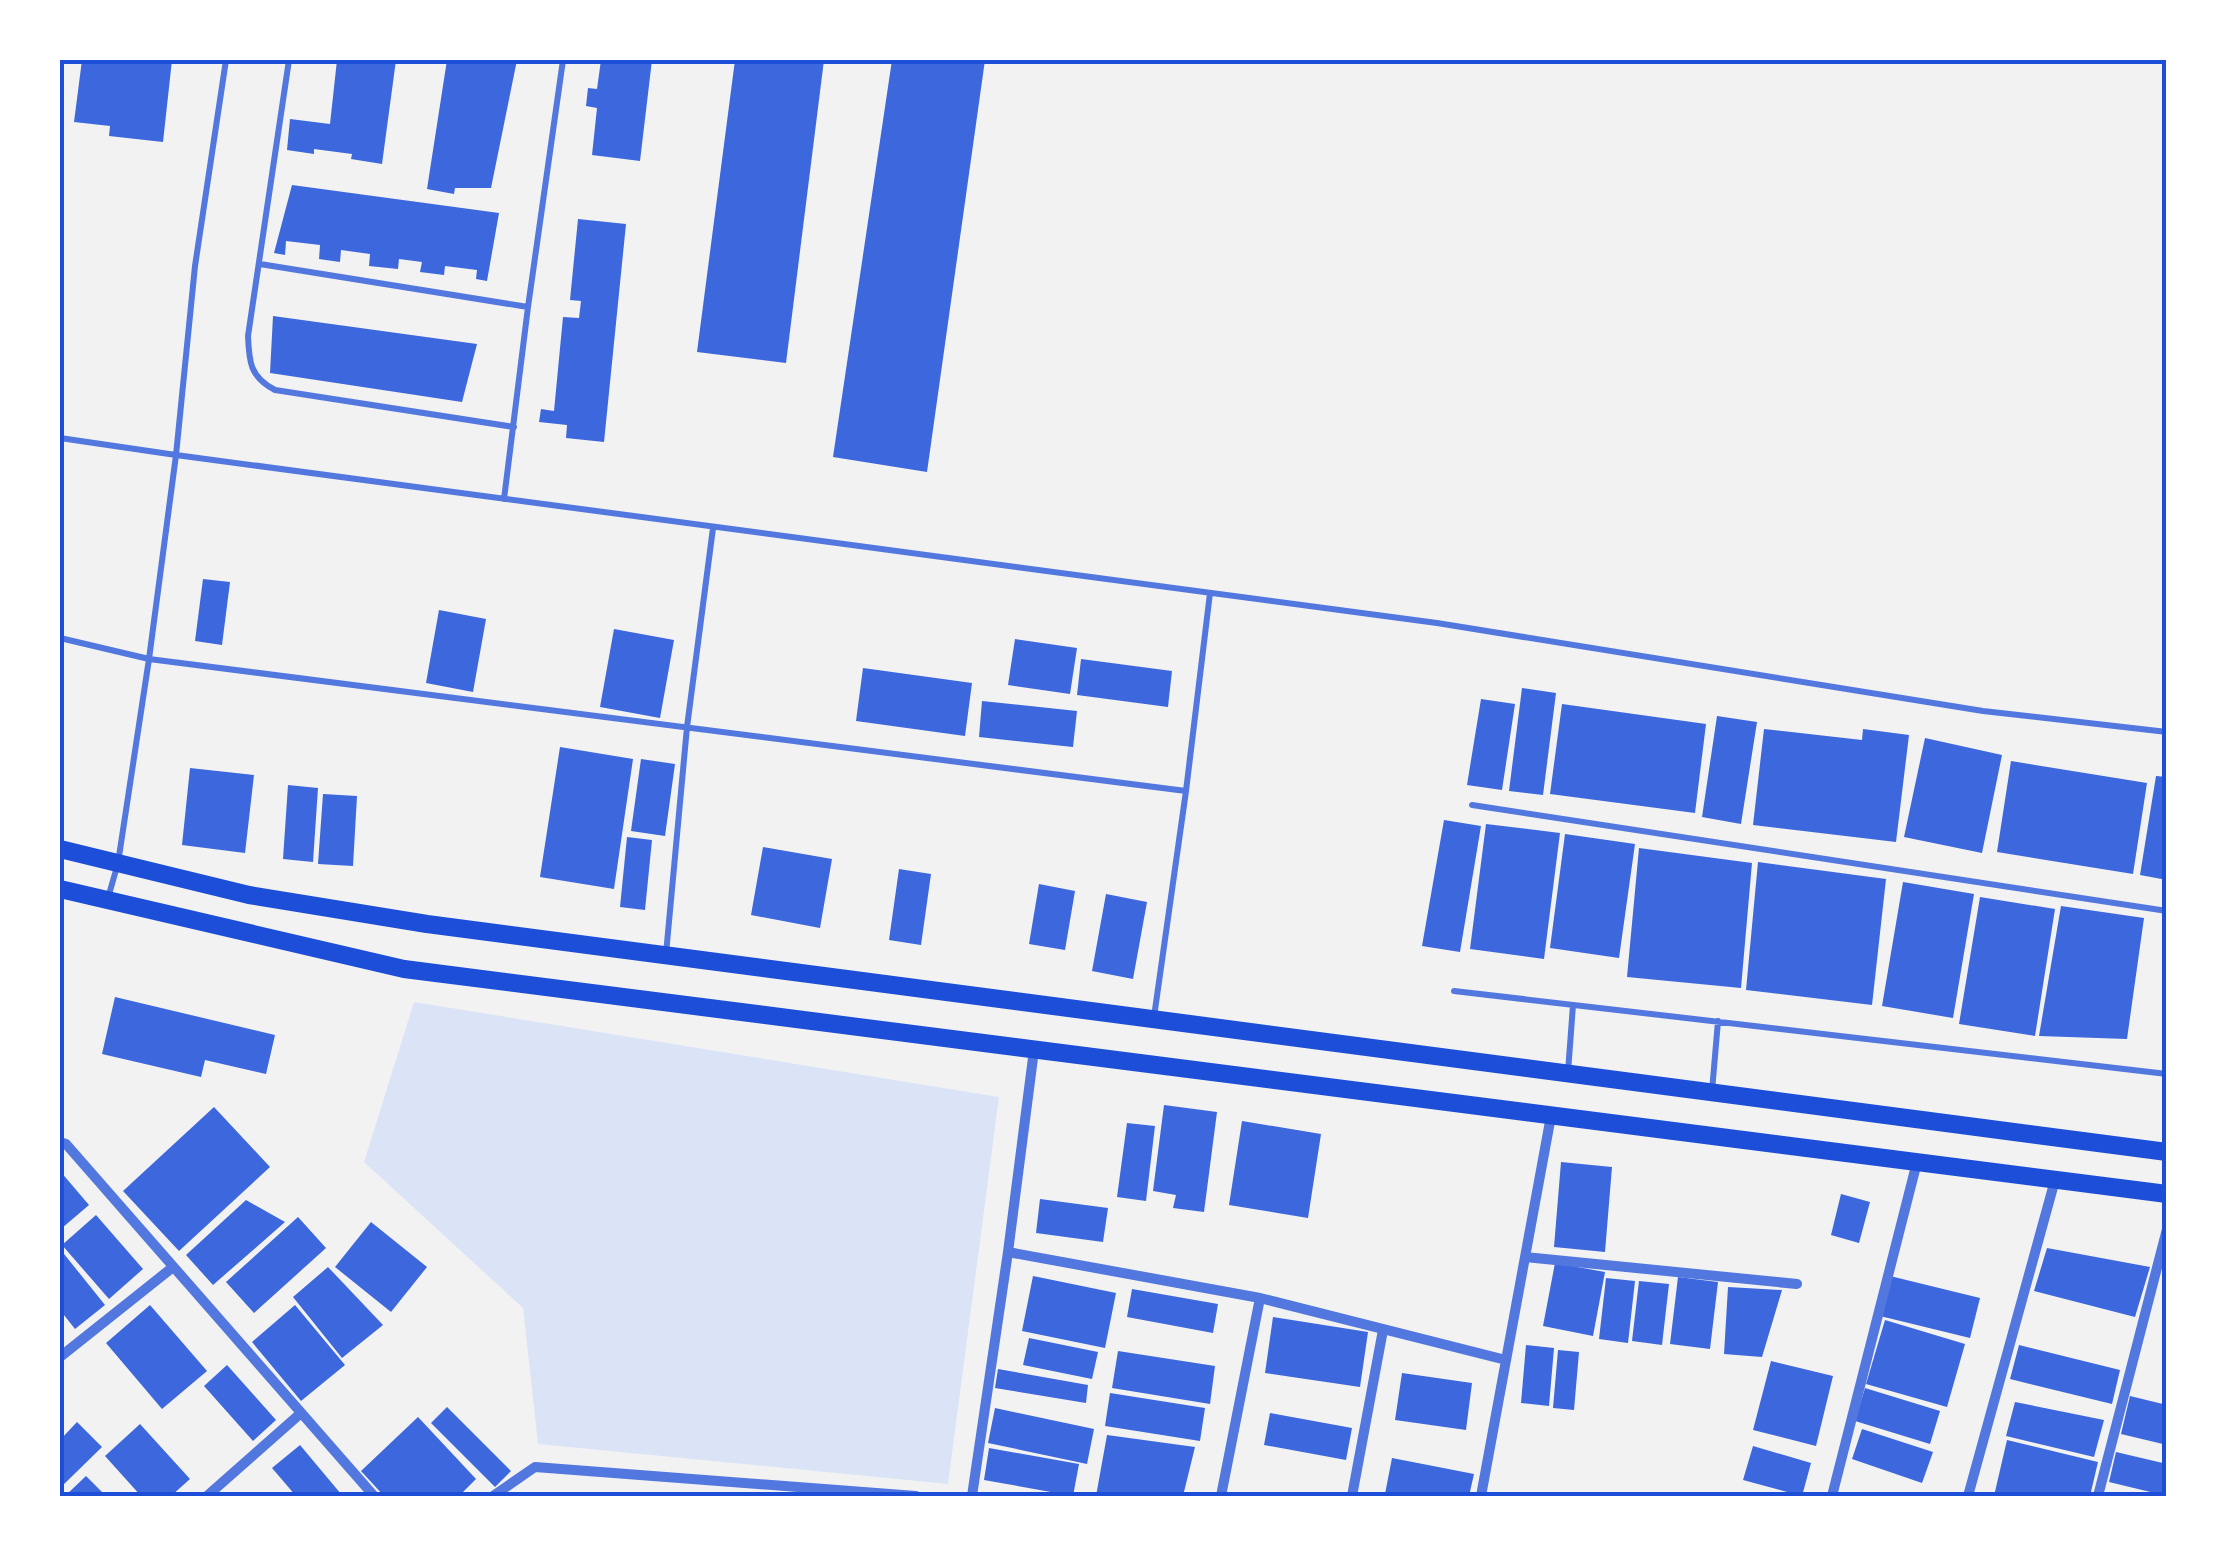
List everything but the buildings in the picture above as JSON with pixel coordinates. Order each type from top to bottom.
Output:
[{"type":"main road","points":[[60,849],[249,895],[427,924],[2167,1152]]},
{"type":"main road","points":[[60,888],[404,970],[2167,1194]]},
{"type":"street","points":[[972,1496],[1034,1050]]},
{"type":"street","points":[[1481,1496],[1551,1116]]},
{"type":"street","points":[[60,1142],[66,1144],[374,1496]]},
{"type":"street","points":[[1832,1496],[1917,1162]]},
{"type":"street","points":[[1968,1496],[2055,1180]]},
{"type":"street","points":[[2098,1496],[2167,1229]]},
{"type":"street","points":[[1008,1252],[1260,1298],[1506,1360]]},
{"type":"street","points":[[1525,1257],[1797,1284]]},
{"type":"street","points":[[60,1357],[173,1266]]},
{"type":"street","points":[[1221,1496],[1260,1298]]},
{"type":"street","points":[[1352,1496],[1383,1330]]},
{"type":"street","points":[[207,1496],[301,1412]]},
{"type":"street","points":[[494,1496],[535,1467],[916,1496]]},
{"type":"lane","points":[[107,900],[118,863],[149,659],[176,455],[195,266],[226,60]]},
{"type":"lane","points":[[290,60],[248,336],[249,361],[260,382],[275,390],[514,427]]},
{"type":"lane","points":[[504,500],[562,60]]},
{"type":"lane","points":[[260,264],[528,307]]},
{"type":"lane","points":[[60,438],[1437,623],[1983,711],[2167,732]]},
{"type":"lane","points":[[666,956],[688,727],[713,528]]},
{"type":"lane","points":[[1154,1019],[1210,593]]},
{"type":"lane","points":[[60,638],[149,659],[1186,790]]},
{"type":"lane","points":[[1472,805],[2167,910]]},
{"type":"lane","points":[[1454,990],[2167,1074]]},
{"type":"lane","points":[[1568,1074],[1573,1005]]},
{"type":"lane","points":[[1712,1092],[1718,1022]]},
{"type":"shaded area","points":[[414,1002],[999,1097],[948,1484],[538,1444],[523,1308],[364,1162]]}]
